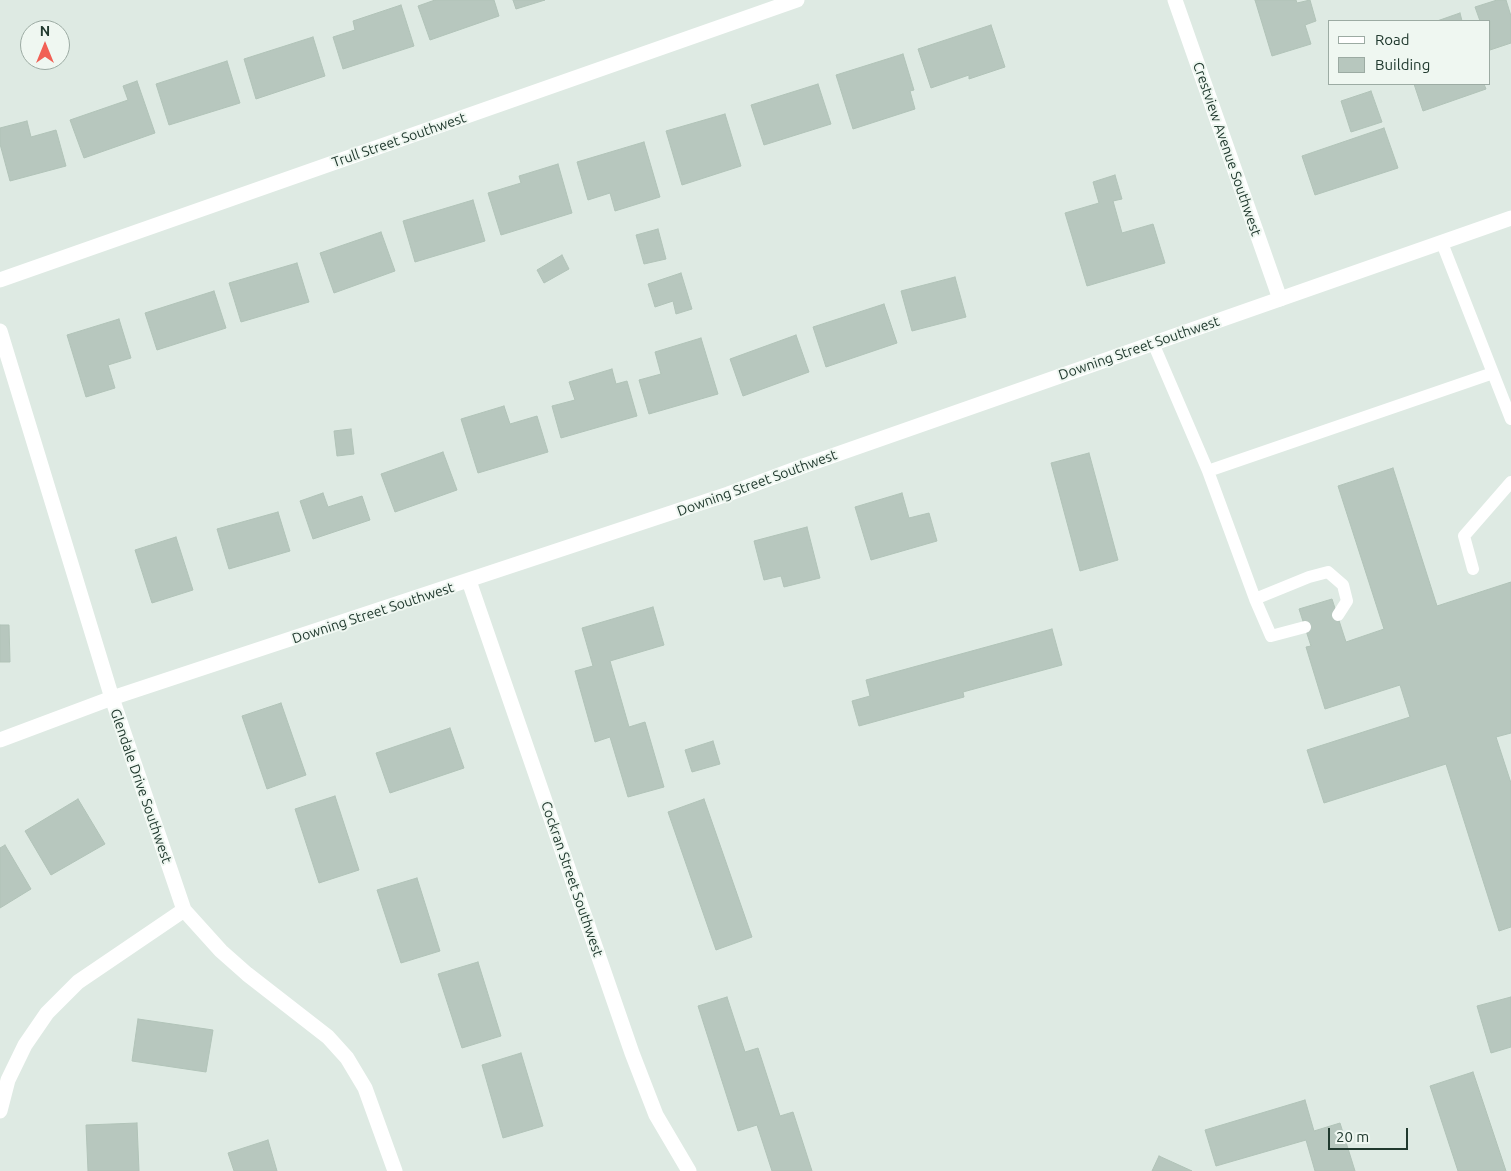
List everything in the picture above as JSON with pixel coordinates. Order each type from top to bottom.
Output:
[{"type":"street","name":"Trull Street Southwest","points":[[0,280],[797,0]]},
{"type":"street","name":"Crestview Avenue Southwest","points":[[1175,0],[1280,299]]},
{"type":"street","name":"Downing Street Southwest","points":[[0,740],[112,698],[728,494],[1511,218]]},
{"type":"street","name":"Glendale Drive Southwest","points":[[0,331],[112,698],[184,910],[221,951],[247,974],[328,1037],[348,1058],[365,1088],[395,1171]]},
{"type":"street","name":"Cockran Street Southwest","points":[[469,581],[632,1052],[656,1116],[689,1171]]},
{"type":"street","points":[[0,1112],[8,1080],[25,1045],[47,1013],[78,982],[184,910]]},
{"type":"lane","points":[[1442,243],[1511,419]]},
{"type":"lane","points":[[1153,343],[1208,471],[1270,636],[1304,627]]},
{"type":"lane","points":[[1208,471],[1493,373]]},
{"type":"lane","points":[[1473,569],[1464,536],[1511,482]]},
{"type":"lane","points":[[1255,599],[1309,577],[1328,572],[1343,585],[1347,601],[1338,615]]},
{"type":"building","points":[[435,0],[494,0],[499,16],[430,40],[418,6]]},
{"type":"building","points":[[513,0],[545,0],[516,9]]},
{"type":"building","points":[[1255,0],[1296,0],[1297,3],[1310,0],[1316,21],[1305,25],[1311,44],[1272,56]]},
{"type":"building","points":[[1497,0],[1506,0],[1511,16],[1511,43],[1491,50],[1491,20],[1480,20],[1475,7]]},
{"type":"building","points":[[401,5],[414,46],[343,69],[333,37],[355,30],[353,21]]},
{"type":"building","points":[[1460,13],[1462,20],[1440,20]]},
{"type":"building","points":[[991,25],[1005,67],[969,79],[969,75],[931,88],[918,49]]},
{"type":"building","points":[[313,37],[325,76],[256,99],[244,59]]},
{"type":"building","points":[[903,54],[914,90],[910,91],[915,109],[853,129],[836,75]]},
{"type":"building","points":[[227,61],[240,103],[169,125],[156,84]]},
{"type":"building","points":[[137,81],[155,133],[84,158],[70,120],[128,100],[123,86]]},
{"type":"building","points":[[818,84],[831,124],[764,145],[751,105]]},
{"type":"building","points":[[1414,85],[1484,85],[1486,89],[1423,111]]},
{"type":"building","points":[[1371,91],[1382,122],[1351,132],[1341,101]]},
{"type":"building","points":[[725,114],[741,166],[682,185],[666,131]]},
{"type":"building","points":[[27,121],[31,137],[56,130],[66,166],[10,181],[0,144],[0,128]]},
{"type":"building","points":[[1384,128],[1398,168],[1315,195],[1302,156]]},
{"type":"building","points":[[644,142],[660,197],[615,211],[610,193],[588,200],[577,162]]},
{"type":"building","points":[[558,164],[572,213],[501,235],[488,193],[521,183],[519,176]]},
{"type":"building","points":[[1115,175],[1122,199],[1113,201],[1122,233],[1153,224],[1165,263],[1087,286],[1065,213],[1099,203],[1093,182]]},
{"type":"building","points":[[473,200],[485,241],[415,262],[403,221]]},
{"type":"building","points":[[658,229],[666,259],[644,264],[636,235]]},
{"type":"building","points":[[381,232],[395,271],[334,293],[320,253]]},
{"type":"building","points":[[562,255],[569,269],[544,283],[537,270]]},
{"type":"building","points":[[297,263],[309,302],[241,322],[229,283]]},
{"type":"building","points":[[681,273],[692,309],[676,314],[673,301],[655,307],[648,284]]},
{"type":"building","points":[[955,277],[966,317],[912,331],[901,291]]},
{"type":"building","points":[[214,291],[226,328],[157,350],[145,313]]},
{"type":"building","points":[[884,304],[897,343],[826,367],[813,327]]},
{"type":"building","points":[[119,319],[131,358],[108,365],[115,388],[86,397],[67,335]]},
{"type":"building","points":[[796,335],[809,372],[743,396],[730,359]]},
{"type":"building","points":[[701,338],[718,394],[649,414],[639,380],[661,374],[655,352]]},
{"type":"building","points":[[612,369],[616,384],[627,381],[637,416],[561,438],[552,406],[575,400],[569,382]]},
{"type":"building","points":[[504,406],[510,424],[537,416],[548,452],[478,473],[461,419]]},
{"type":"building","points":[[351,429],[354,454],[337,456],[334,431]]},
{"type":"building","points":[[443,452],[457,490],[395,512],[381,474]]},
{"type":"building","points":[[1089,453],[1118,560],[1080,571],[1051,463]]},
{"type":"building","points":[[1393,468],[1437,606],[1511,582],[1511,733],[1496,737],[1511,783],[1511,927],[1499,931],[1446,764],[1324,803],[1307,750],[1410,717],[1400,685],[1325,709],[1306,647],[1311,646],[1299,609],[1332,599],[1346,642],[1384,629],[1338,486]]},
{"type":"building","points":[[323,493],[328,507],[362,496],[370,520],[313,539],[300,501]]},
{"type":"building","points":[[902,493],[909,518],[929,513],[937,541],[871,560],[855,507]]},
{"type":"building","points":[[278,512],[290,551],[229,569],[217,529]]},
{"type":"building","points":[[807,527],[820,578],[784,587],[781,576],[764,580],[754,541]]},
{"type":"building","points":[[176,537],[193,590],[152,603],[135,550]]},
{"type":"building","points":[[653,607],[664,645],[610,661],[629,727],[645,722],[664,787],[628,797],[610,737],[595,742],[575,671],[593,666],[582,628]]},
{"type":"building","points":[[0,625],[9,625],[10,662],[0,662]]},
{"type":"building","points":[[1052,629],[1062,665],[963,692],[964,697],[859,726],[852,701],[870,696],[866,680]]},
{"type":"building","points":[[281,703],[306,775],[267,789],[242,716]]},
{"type":"building","points":[[450,728],[464,768],[390,793],[376,753]]},
{"type":"building","points":[[713,741],[720,764],[692,772],[685,750]]},
{"type":"building","points":[[335,796],[359,870],[319,883],[295,809]]},
{"type":"building","points":[[78,799],[105,844],[51,875],[25,831]]},
{"type":"building","points":[[704,799],[752,937],[716,950],[668,812]]},
{"type":"building","points":[[5,845],[31,889],[0,908],[0,848]]},
{"type":"building","points":[[417,878],[440,951],[401,963],[377,890]]},
{"type":"building","points":[[478,962],[501,1036],[462,1048],[438,974]]},
{"type":"building","points":[[727,997],[745,1052],[758,1048],[780,1116],[793,1112],[812,1171],[772,1171],[757,1125],[738,1131],[698,1006]]},
{"type":"building","points":[[1511,997],[1511,1047],[1491,1053],[1477,1006]]},
{"type":"building","points":[[138,1019],[213,1030],[206,1072],[132,1061]]},
{"type":"building","points":[[521,1053],[543,1126],[503,1138],[482,1065]]},
{"type":"building","points":[[1473,1072],[1506,1171],[1458,1171],[1430,1086]]},
{"type":"building","points":[[1305,1100],[1314,1131],[1340,1123],[1355,1171],[1315,1171],[1306,1140],[1216,1166],[1205,1130]]},
{"type":"building","points":[[137,1123],[139,1171],[88,1171],[86,1125]]},
{"type":"building","points":[[268,1140],[277,1171],[234,1171],[228,1153]]},
{"type":"building","points":[[1159,1156],[1192,1171],[1152,1171]]}]
